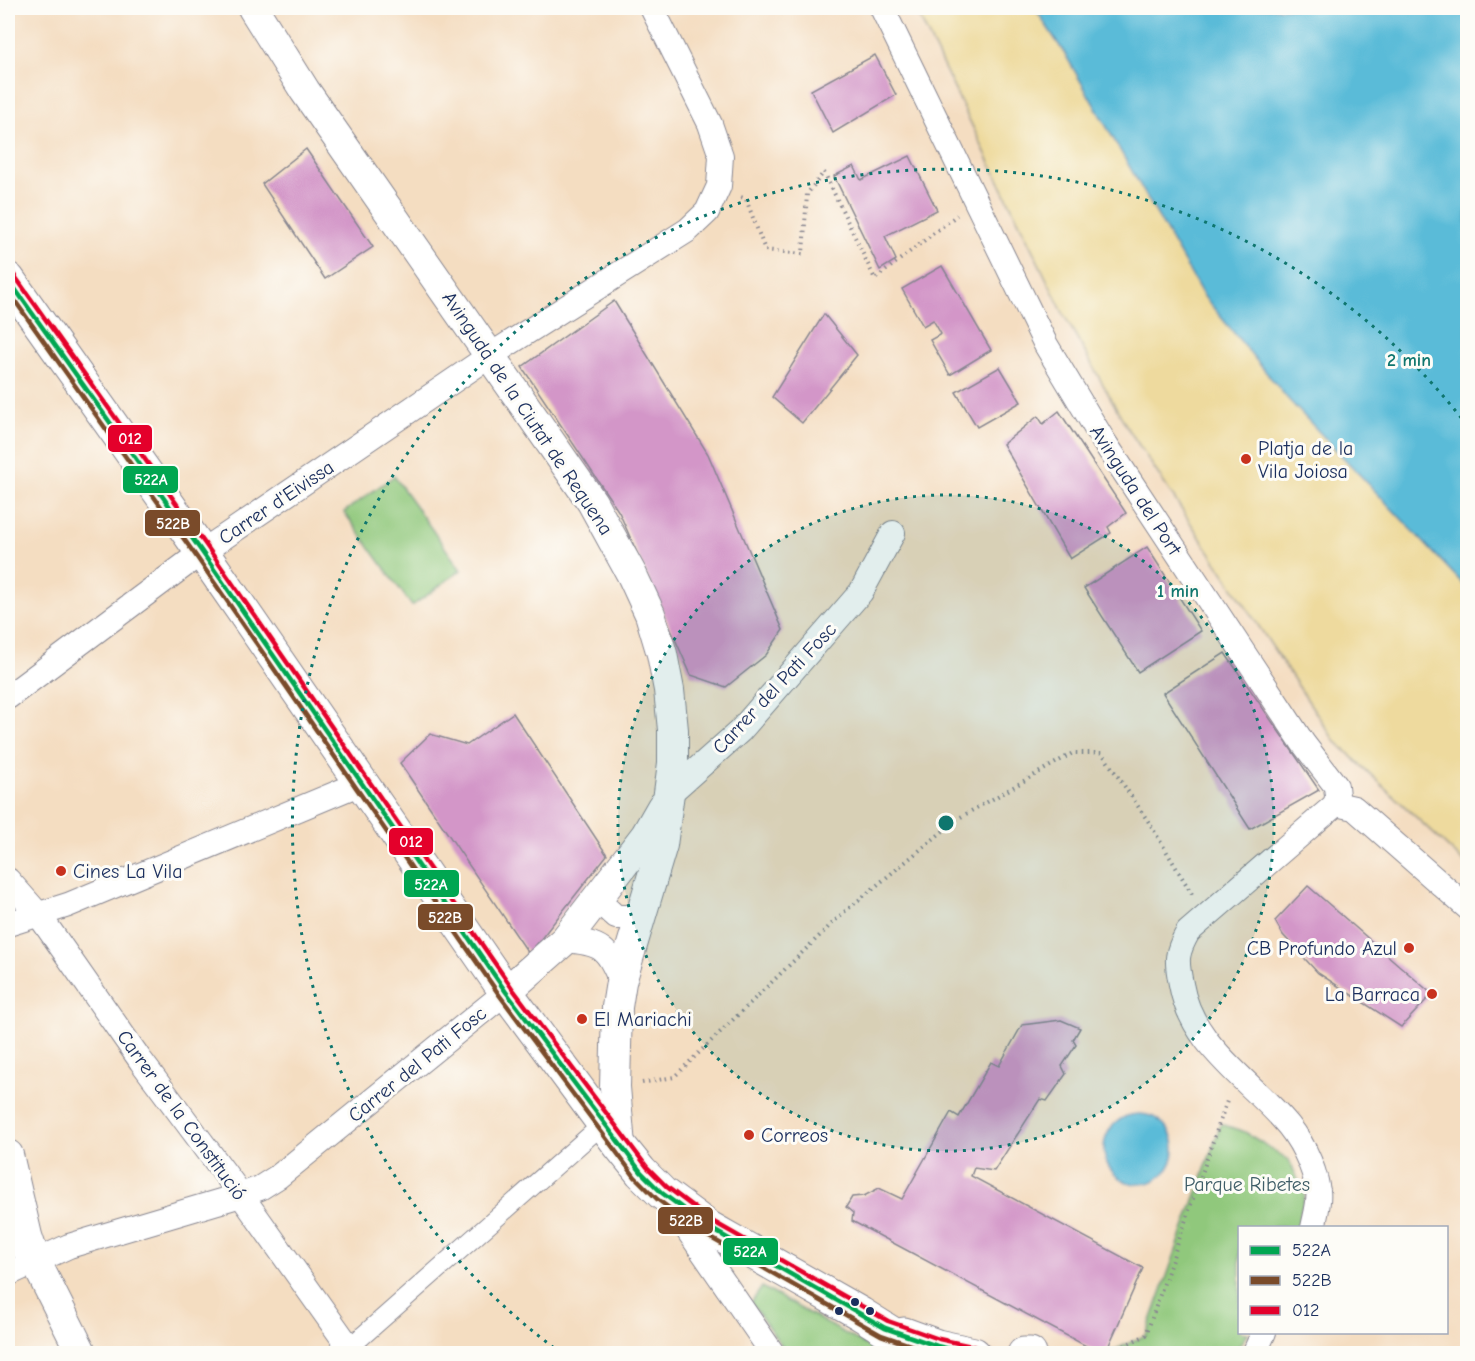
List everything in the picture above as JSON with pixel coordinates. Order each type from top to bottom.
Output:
[{"type":"main road","points":[[8,279],[202,552],[506,992],[611,1135],[662,1193],[708,1227],[925,1353]]},
{"type":"main road","points":[[885,1328],[937,1346],[974,1353]]},
{"type":"main road","points":[[1024,1353],[1030,1353]]},
{"type":"street","name":"Avinguda de la Ciutat de Requena","points":[[253,8],[305,91],[592,502],[632,575],[650,614],[664,663],[673,730],[673,763],[662,845],[621,982],[617,1007],[611,1135]]},
{"type":"street","name":"Carrer d'Eivissa","points":[[8,697],[202,552],[491,356],[688,230],[707,212],[718,186],[721,156],[710,124],[652,8]]},
{"type":"street","name":"Avinguda del Port","points":[[882,8],[1046,345],[1109,450],[1303,743],[1336,786],[1336,804]]},
{"type":"street","name":"Carrer del Pati Fosc","points":[[8,1274],[69,1246],[260,1188],[279,1176],[506,992],[566,940],[646,835],[669,794],[740,731],[861,592],[893,533]]},
{"type":"street","points":[[8,924],[39,915],[361,783]]},
{"type":"street","points":[[1312,1226],[1319,1194],[1311,1164],[1300,1142],[1283,1119],[1236,1074],[1203,1037],[1192,1019],[1183,997],[1177,961],[1181,944],[1188,932],[1205,916],[1336,804],[1354,808],[1467,908]]},
{"type":"street","name":"Carrer de la Constitució","points":[[8,880],[39,915],[141,1061],[241,1195],[349,1351]]},
{"type":"street","points":[[601,894],[604,906],[616,917],[631,917],[642,912]]},
{"type":"street","points":[[566,940],[587,942],[603,949],[612,960],[621,982]]},
{"type":"street","points":[[349,1351],[611,1135]]},
{"type":"street","points":[[8,1155],[22,1219],[35,1260],[82,1353]]},
{"type":"street","points":[[662,1193],[773,1353]]},
{"type":"street","points":[[8,1234],[35,1260]]},
{"type":"street","points":[[1254,1353],[1263,1334]]},
{"type":"path","points":[[718,186],[746,199],[765,250],[802,254],[807,194],[824,172],[875,279],[975,202]]},
{"type":"path","points":[[615,1087],[674,1077],[843,913],[959,818],[1073,753],[1102,753],[1150,824],[1205,916]]},
{"type":"path","points":[[1108,1353],[1146,1335],[1236,1074]]},
{"type":"green space","points":[[394,476],[461,570],[412,606],[344,512]]},
{"type":"green space","name":"Parque Ribetes","points":[[1221,1124],[1245,1132],[1289,1160],[1305,1195],[1297,1226],[1238,1226],[1238,1334],[1247,1334],[1235,1351],[1231,1353],[1108,1353],[1146,1335]]},
{"type":"green space","points":[[762,1287],[880,1353],[787,1353],[751,1303]]},
{"type":"sand","name":"Platja de la Vila Joiosa","points":[[915,8],[1035,8],[1065,54],[1203,295],[1288,399],[1467,588],[1467,865],[1334,740],[1127,427],[1064,315]]},
{"type":"water","points":[[1035,8],[1467,8],[1467,588],[1288,399],[1203,295],[1065,54]]},
{"type":"water","points":[[1139,1114],[1158,1120],[1168,1130],[1174,1149],[1168,1168],[1158,1178],[1139,1184],[1120,1178],[1110,1168],[1104,1149],[1110,1130],[1120,1120]]},
{"type":"building","points":[[875,55],[896,95],[833,133],[811,90]]},
{"type":"building","points":[[306,149],[373,247],[325,279],[262,184]]},
{"type":"building","points":[[910,156],[937,210],[885,236],[896,260],[880,270],[834,176],[854,166],[861,180]]},
{"type":"building","points":[[942,266],[991,350],[950,375],[930,340],[941,334],[933,320],[923,326],[902,289]]},
{"type":"building","points":[[614,301],[708,454],[783,630],[766,655],[726,687],[691,675],[619,512],[522,367]]},
{"type":"building","points":[[824,314],[857,355],[802,423],[772,397]]},
{"type":"building","points":[[1000,367],[1021,402],[977,427],[956,392]]},
{"type":"building","points":[[1059,411],[1126,513],[1108,527],[1111,533],[1070,559],[1003,444],[1038,416],[1043,424]]},
{"type":"building","points":[[1147,547],[1201,631],[1138,672],[1084,588]]},
{"type":"building","points":[[1225,653],[1319,790],[1250,829],[1163,693]]},
{"type":"building","points":[[513,713],[607,855],[529,954],[400,763],[430,734],[467,745]]},
{"type":"building","points":[[1308,886],[1432,994],[1401,1027],[1318,973],[1283,935],[1275,921]]},
{"type":"building","points":[[1061,1020],[1080,1028],[1073,1040],[1076,1045],[1062,1066],[1066,1074],[1047,1101],[1040,1099],[994,1171],[974,1168],[971,1176],[1143,1268],[1105,1354],[1101,1354],[852,1221],[853,1213],[846,1207],[852,1197],[864,1196],[879,1188],[902,1199],[951,1112],[959,1117],[991,1062],[999,1066],[1022,1025]]},
{"type":"transit line","name":"012","points":[[14,275],[208,548],[512,988],[647,1167],[667,1187],[712,1221],[888,1321],[939,1339],[976,1347]]},
{"type":"transit line","name":"522A","points":[[8,279],[202,552],[506,992],[641,1172],[662,1193],[708,1227],[885,1328],[937,1346],[972,1354]]},
{"type":"transit line","name":"522B","points":[[8,291],[196,556],[500,996],[635,1177],[657,1199],[704,1234],[881,1335],[936,1354]]},
{"type":"place","name":"Platja de la Vila Joiosa","points":[[1246,459]]},
{"type":"place","name":"Cines La Vila","points":[[61,871]]},
{"type":"place","name":"CB Profundo Azul","points":[[1409,948]]},
{"type":"place","name":"La Barraca","points":[[1432,994]]},
{"type":"place","name":"El Mariachi","points":[[582,1019]]},
{"type":"place","name":"Correos","points":[[749,1135]]}]
